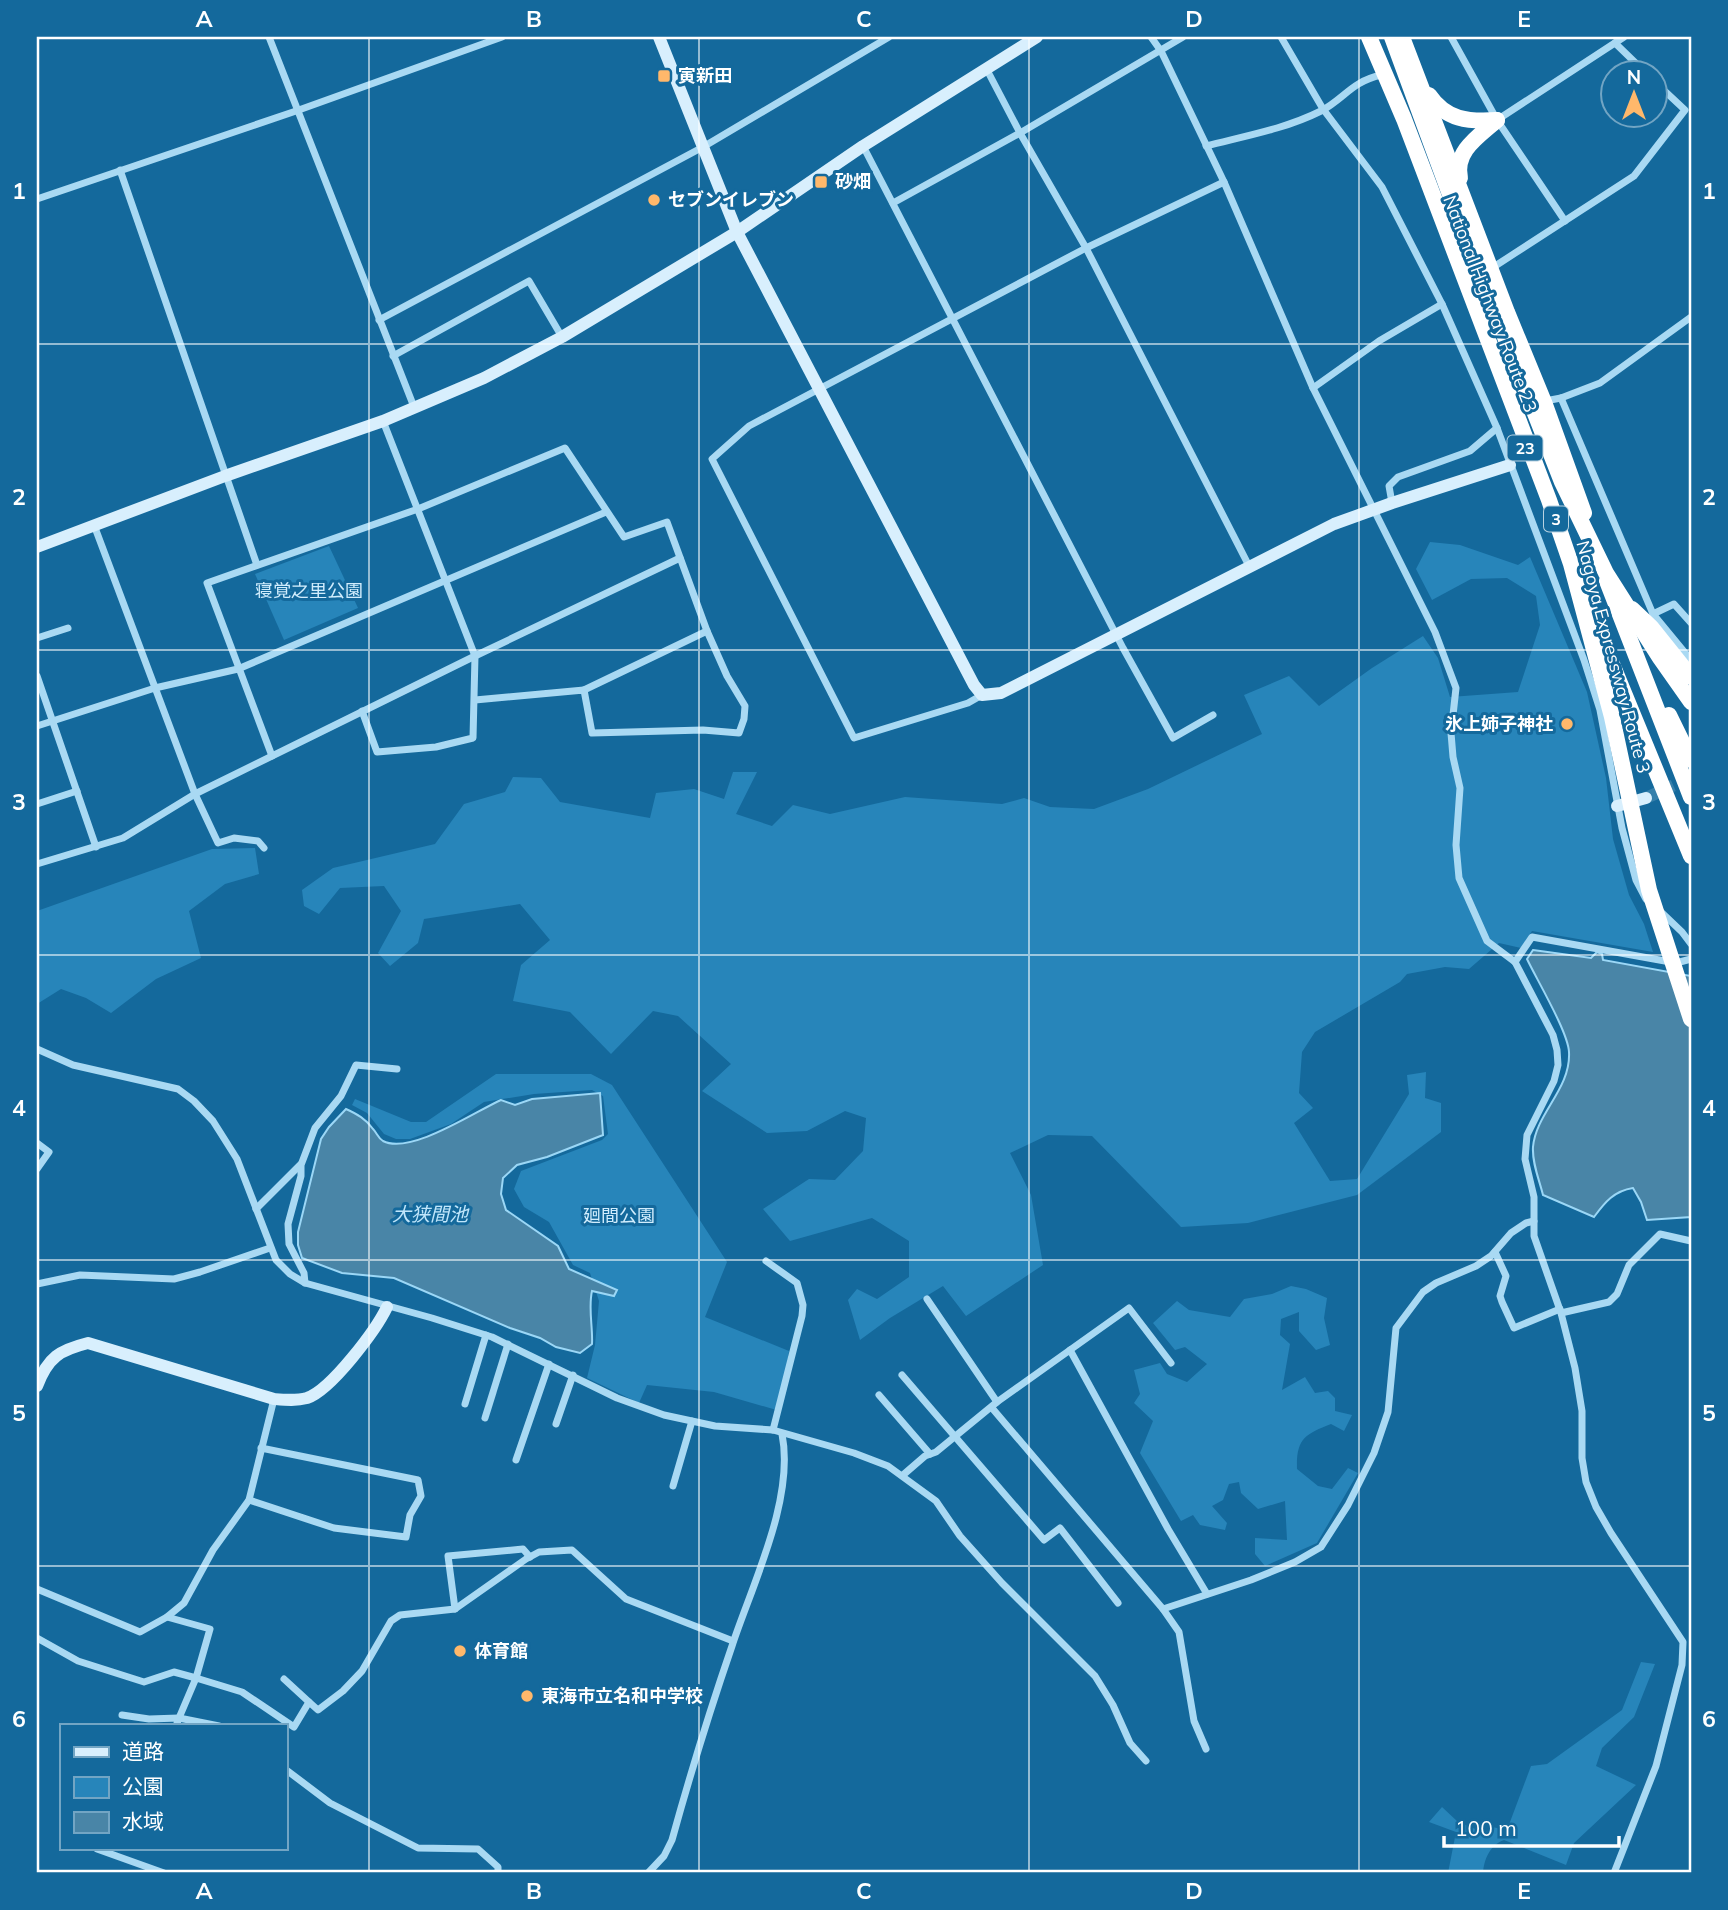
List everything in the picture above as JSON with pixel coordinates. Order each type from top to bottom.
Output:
[{"type":"highway","name":"National Highway Route 23","points":[[1368,37],[1547,505],[1691,856]]},
{"type":"highway","name":"Nagoya Expressway Route 3","points":[[1368,37],[1409,131],[1545,488],[1571,564],[1612,717],[1649,890],[1691,1018]]},
{"type":"highway","name":"Nagoya Expressway Route 3","points":[[1392,37],[1544,439],[1583,527],[1622,600],[1691,702]]},
{"type":"highway","name":"National Highway Route 23","points":[[1402,37],[1544,402],[1622,622],[1691,797]]},
{"type":"highway","points":[[1420,82],[1437,107],[1457,120],[1497,120]]},
{"type":"highway","points":[[1465,201],[1458,170],[1461,153],[1497,120]]},
{"type":"highway","points":[[1622,600],[1651,627],[1691,677]]},
{"type":"highway","points":[[1622,622],[1691,760]]},
{"type":"street","points":[[269,37],[414,407]]},
{"type":"street","points":[[37,199],[296,111],[502,37]]},
{"type":"street","points":[[659,37],[737,232],[974,685],[982,695]]},
{"type":"street","points":[[379,320],[703,147],[889,37]]},
{"type":"street","points":[[37,547],[225,476],[383,421],[484,378],[562,337],[737,232],[863,146],[1037,37]]},
{"type":"street","points":[[1151,37],[1161,51],[1224,182],[1313,388],[1435,632],[1456,688],[1451,733],[1460,788],[1456,845],[1459,878],[1487,941],[1515,962],[1558,1050],[1554,1081],[1527,1135],[1525,1160],[1534,1198],[1534,1236],[1560,1311],[1575,1368],[1580,1400],[1582,1458],[1586,1482],[1595,1507],[1683,1642],[1682,1665],[1656,1766],[1614,1873]]},
{"type":"street","points":[[893,204],[1183,37]]},
{"type":"street","points":[[1281,37],[1323,109],[1382,187],[1442,304],[1497,428],[1584,660],[1600,710],[1618,806],[1636,880],[1644,897],[1682,932],[1691,944]]},
{"type":"street","points":[[1451,37],[1497,120],[1565,220]]},
{"type":"street","points":[[1497,120],[1624,37]]},
{"type":"street","points":[[1615,43],[1633,60]]},
{"type":"street","points":[[986,68],[1086,248],[1249,566]]},
{"type":"street","points":[[1206,146],[1282,127],[1323,109],[1363,80],[1381,75]]},
{"type":"street","points":[[1491,269],[1634,176],[1685,110],[1668,94]]},
{"type":"street","points":[[863,146],[1116,634],[1173,738],[1213,715]]},
{"type":"street","points":[[120,170],[257,565]]},
{"type":"street","points":[[1224,182],[1086,248],[749,426],[712,459],[855,738],[968,703],[982,695],[1001,692],[1334,524],[1510,465]]},
{"type":"street","points":[[393,356],[529,281],[562,337]]},
{"type":"street","points":[[1313,388],[1379,341],[1442,304]]},
{"type":"street","points":[[1544,402],[1600,383],[1691,317]]},
{"type":"street","points":[[1562,398],[1653,614],[1691,660]]},
{"type":"street","points":[[362,711],[377,752],[436,747],[473,738],[475,656],[383,421]]},
{"type":"street","points":[[1392,503],[1389,486],[1398,477],[1470,451],[1497,428]]},
{"type":"street","points":[[272,756],[207,583],[418,509],[565,448],[624,537],[667,522],[707,631],[727,677],[745,706],[744,719],[739,733],[703,730],[592,733],[584,690]]},
{"type":"street","points":[[37,726],[155,688],[238,669],[606,512]]},
{"type":"street","points":[[94,525],[195,794],[218,843],[234,838],[258,841],[264,848]]},
{"type":"street","points":[[37,864],[123,838],[195,794],[680,558]]},
{"type":"street","points":[[1653,614],[1674,604],[1691,623]]},
{"type":"street","points":[[37,639],[68,628]]},
{"type":"street","points":[[475,700],[584,690],[707,631]]},
{"type":"street","points":[[37,676],[96,847]]},
{"type":"street","points":[[37,804],[77,791]]},
{"type":"street","points":[[1618,806],[1646,798]]},
{"type":"street","points":[[1515,962],[1532,937],[1676,963],[1691,959]]},
{"type":"street","points":[[37,1049],[73,1065],[178,1089],[194,1101],[213,1121],[237,1159],[276,1260],[290,1274],[305,1283],[486,1335],[617,1398],[664,1415],[715,1426],[773,1430],[854,1453],[903,1475],[936,1501],[960,1536],[1002,1583],[1095,1676],[1114,1705],[1130,1743],[1146,1761]]},
{"type":"street","points":[[305,1283],[304,1273],[289,1244],[288,1224],[301,1176],[301,1165],[315,1128],[341,1096],[356,1065],[397,1069]]},
{"type":"street","points":[[37,1143],[50,1152],[37,1169]]},
{"type":"street","points":[[256,1209],[301,1165]]},
{"type":"street","points":[[1163,1609],[1295,1562],[1321,1547],[1348,1505],[1369,1464],[1388,1412],[1396,1328],[1423,1292],[1436,1283],[1476,1266],[1495,1252],[1511,1233],[1534,1221]]},
{"type":"street","points":[[1495,1252],[1506,1276],[1500,1296],[1514,1328],[1560,1311],[1609,1302],[1617,1294],[1629,1265],[1660,1234],[1691,1241]]},
{"type":"street","points":[[37,1284],[80,1275],[174,1279],[270,1248]]},
{"type":"street","points":[[766,1261],[797,1283],[803,1305],[773,1430]]},
{"type":"street","points":[[927,1299],[995,1405],[1179,1632],[1194,1721],[1206,1749]]},
{"type":"street","points":[[37,1386],[44,1368],[63,1350],[89,1343],[274,1399],[293,1401],[310,1397],[325,1388],[381,1319],[387,1307]]},
{"type":"street","points":[[903,1475],[925,1456],[1129,1308],[1171,1363]]},
{"type":"street","points":[[465,1404],[486,1335]]},
{"type":"street","points":[[485,1418],[508,1344]]},
{"type":"street","points":[[1070,1350],[1168,1530],[1207,1594]]},
{"type":"street","points":[[516,1460],[549,1364]]},
{"type":"street","points":[[556,1424],[573,1375]]},
{"type":"street","points":[[902,1375],[1044,1540],[1060,1528],[1118,1603]]},
{"type":"street","points":[[879,1395],[930,1454]]},
{"type":"street","points":[[37,1589],[140,1632],[167,1617],[184,1603],[212,1550],[249,1500],[274,1399]]},
{"type":"street","points":[[673,1486],[692,1421]]},
{"type":"street","points":[[648,1873],[664,1856],[672,1840],[733,1641],[776,1518],[782,1487],[782,1434]]},
{"type":"street","points":[[249,1500],[334,1528],[406,1537],[410,1515],[421,1496],[418,1480],[261,1448]]},
{"type":"street","points":[[455,1609],[448,1556],[523,1549],[530,1557]]},
{"type":"street","points":[[284,1679],[318,1710],[343,1691],[362,1671],[391,1621],[400,1615],[455,1609],[540,1552],[572,1550],[626,1599],[733,1641]]},
{"type":"street","points":[[167,1617],[210,1629],[196,1678],[178,1722]]},
{"type":"street","points":[[37,1638],[78,1661],[144,1682],[174,1672],[242,1692],[294,1727],[309,1702]]},
{"type":"street","points":[[1682,1665],[1691,1672]]},
{"type":"street","points":[[122,1715],[198,1724]]},
{"type":"street","points":[[287,1771],[330,1803],[418,1848],[478,1849],[498,1867],[498,1873]]},
{"type":"street","points":[[100,1850],[164,1873]]},
{"type":"green space","points":[[1430,542],[1460,545],[1518,565],[1530,557],[1587,692],[1606,778],[1613,839],[1629,895],[1644,924],[1653,952],[1532,931],[1521,948],[1499,943],[1469,969],[1445,967],[1407,974],[1400,982],[1315,1032],[1302,1052],[1299,1093],[1313,1108],[1294,1123],[1330,1181],[1357,1179],[1409,1094],[1407,1075],[1426,1072],[1425,1098],[1441,1103],[1441,1132],[1357,1195],[1248,1223],[1181,1227],[1092,1136],[1048,1135],[1010,1153],[1031,1195],[1043,1265],[966,1316],[943,1286],[860,1340],[848,1300],[857,1289],[877,1299],[909,1277],[909,1241],[872,1218],[790,1241],[763,1209],[809,1179],[835,1180],[863,1151],[866,1118],[845,1111],[807,1131],[767,1133],[702,1091],[731,1064],[678,1016],[653,1011],[611,1054],[570,1012],[513,1001],[521,965],[550,940],[520,904],[424,919],[418,943],[390,966],[378,953],[401,911],[384,886],[340,888],[319,914],[304,906],[302,890],[333,868],[435,844],[464,804],[505,792],[513,777],[541,778],[560,802],[650,818],[656,793],[694,789],[724,799],[733,772],[757,772],[736,814],[772,826],[793,805],[830,814],[905,797],[1002,804],[1024,798],[1050,807],[1094,809],[1148,789],[1262,734],[1244,695],[1289,676],[1319,706],[1423,636],[1438,658],[1450,697],[1518,692],[1540,625],[1536,596],[1507,578],[1471,579],[1432,600],[1416,569]]},
{"type":"green space","name":"寝覚之里公園","points":[[329,546],[358,608],[284,640],[255,574]]},
{"type":"green space","points":[[255,848],[259,874],[225,884],[189,911],[201,958],[156,979],[111,1013],[86,998],[61,989],[37,1004],[37,911],[212,849]]},
{"type":"green space","name":"廻間公園","points":[[496,1074],[591,1074],[612,1085],[727,1262],[705,1317],[789,1351],[780,1411],[714,1392],[647,1385],[639,1403],[587,1378],[595,1345],[599,1301],[590,1273],[573,1265],[549,1222],[524,1207],[514,1189],[521,1171],[602,1140],[608,1134],[603,1096],[592,1090],[534,1094],[484,1102],[451,1124],[410,1139],[396,1139],[384,1134],[367,1113],[352,1105],[355,1099],[411,1122],[426,1122]]},
{"type":"green space","points":[[1291,1286],[1327,1298],[1324,1318],[1330,1345],[1316,1350],[1299,1331],[1299,1312],[1281,1319],[1280,1335],[1290,1344],[1282,1390],[1305,1377],[1315,1393],[1328,1391],[1335,1398],[1335,1411],[1352,1415],[1344,1431],[1331,1424],[1304,1439],[1298,1451],[1297,1469],[1318,1486],[1332,1489],[1348,1468],[1358,1473],[1317,1543],[1265,1566],[1255,1554],[1255,1538],[1287,1540],[1285,1501],[1258,1509],[1241,1493],[1239,1482],[1229,1484],[1223,1500],[1212,1506],[1227,1523],[1225,1530],[1200,1525],[1193,1515],[1181,1521],[1140,1453],[1153,1421],[1134,1403],[1140,1394],[1134,1370],[1160,1363],[1167,1374],[1187,1382],[1207,1364],[1185,1347],[1175,1350],[1153,1323],[1177,1301],[1189,1310],[1230,1317],[1244,1299],[1272,1294]]},
{"type":"green space","points":[[1641,1662],[1655,1664],[1634,1717],[1602,1748],[1596,1766],[1636,1785],[1574,1843],[1566,1865],[1504,1840],[1495,1845],[1489,1853],[1483,1873],[1448,1873],[1456,1832],[1429,1822],[1442,1807],[1458,1822],[1485,1833],[1492,1827],[1507,1830],[1531,1766],[1547,1764],[1622,1710]]},
{"type":"water","points":[[1533,950],[1591,958],[1597,952],[1602,954],[1603,960],[1691,976],[1691,1217],[1647,1220],[1633,1188],[1610,1198],[1594,1217],[1543,1195],[1533,1153],[1535,1135],[1565,1078],[1569,1052],[1558,1019],[1527,959]]},
{"type":"water","name":"大狭間池","points":[[600,1093],[603,1135],[547,1157],[517,1165],[503,1178],[501,1194],[506,1210],[558,1246],[569,1269],[617,1290],[614,1296],[592,1291],[592,1344],[580,1353],[556,1347],[394,1278],[342,1273],[302,1258],[298,1232],[321,1139],[346,1109],[370,1125],[383,1141],[395,1144],[426,1137],[501,1100],[515,1105],[532,1099]]},
{"type":"tunnel","points":[[1646,798],[1690,778]]},
{"type":"place","name":"寅新田","points":[[664,76]]},
{"type":"place","name":"砂畑","points":[[821,182]]},
{"type":"place","name":"セブンイレブン","points":[[654,200]]},
{"type":"place","name":"氷上姉子神社","points":[[1567,724]]},
{"type":"place","name":"体育館","points":[[460,1651]]},
{"type":"place","name":"東海市立名和中学校","points":[[527,1696]]}]
